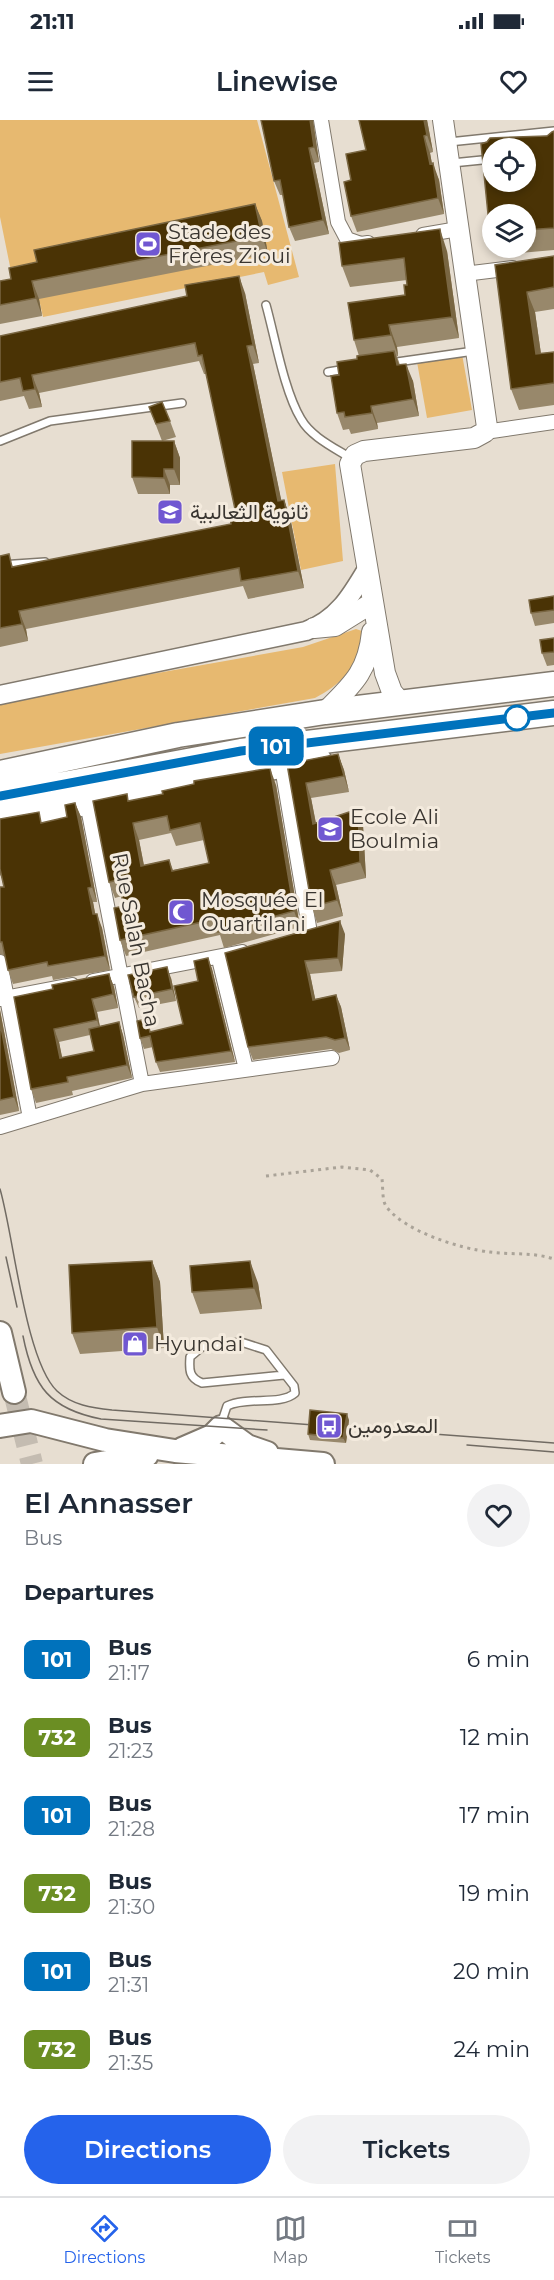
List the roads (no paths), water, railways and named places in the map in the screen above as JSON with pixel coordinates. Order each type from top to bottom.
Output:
[{"type":"highway","points":[[0,773],[178,735],[325,712],[554,684]]},
{"type":"highway","points":[[0,796],[241,751],[554,712]]},
{"type":"highway","points":[[0,818],[87,803],[192,780],[322,759],[344,754],[393,731]]},
{"type":"main road","points":[[402,704],[392,692],[385,674],[349,470],[352,459],[364,451],[474,438],[485,432],[487,422],[443,120]]},
{"type":"main road","points":[[314,628],[335,626],[373,609]]},
{"type":"main road","points":[[325,712],[352,686],[365,666],[373,609]]},
{"type":"main road","points":[[0,1333],[14,1392]]},
{"type":"main road","points":[[0,1426],[31,1421],[105,1440],[176,1451],[323,1464]]},
{"type":"main road","points":[[95,1464],[176,1451],[212,1436],[221,1427],[247,1446],[293,1462]]},
{"type":"street","points":[[321,120],[338,222],[347,239],[362,244],[383,241]]},
{"type":"street","points":[[405,237],[458,229]]},
{"type":"street","points":[[464,274],[532,266]]},
{"type":"street","points":[[485,432],[554,422]]},
{"type":"street","points":[[0,695],[285,637],[314,628],[329,620],[343,607],[367,569]]},
{"type":"street","points":[[284,779],[304,935],[328,929]]},
{"type":"street","name":"Rue Salah Bacha","points":[[87,803],[123,975],[142,1084]]},
{"type":"street","points":[[3,999],[219,959],[253,949]]},
{"type":"street","points":[[219,959],[246,1069]]},
{"type":"street","points":[[0,962],[3,999],[30,1118]]},
{"type":"street","points":[[0,1127],[142,1084],[332,1058]]},
{"type":"lane","points":[[446,142],[554,131]]},
{"type":"lane","points":[[529,134],[529,138]]},
{"type":"lane","points":[[449,164],[482,160]]},
{"type":"lane","points":[[266,304],[292,397],[301,420],[319,438],[352,459]]},
{"type":"lane","points":[[385,364],[476,351]]},
{"type":"lane","points":[[328,372],[351,369]]},
{"type":"lane","points":[[0,441],[50,422],[182,403]]},
{"type":"lane","points":[[0,565],[53,561]]},
{"type":"lane","points":[[221,1427],[227,1406],[233,1402],[288,1398],[295,1393],[294,1386],[266,1350],[241,1342],[202,1347],[190,1357],[189,1370],[194,1380],[202,1383],[284,1375]]},
{"type":"tunnel","points":[[14,1392],[32,1464]]},
{"type":"tram line","points":[[0,1189],[22,1296],[37,1353],[46,1375],[57,1391],[76,1403],[112,1410],[554,1443]]},
{"type":"tram line","points":[[6,1257],[17,1307]]},
{"type":"tram line","points":[[23,1336],[32,1369],[47,1393],[57,1402],[83,1415],[101,1419],[267,1430]]},
{"type":"tram line","points":[[467,1445],[554,1452]]},
{"type":"place","name":"Stade des Frères Zioui","points":[[148,244]]},
{"type":"place","name":"ثانوية الثعالبية","points":[[170,512]]},
{"type":"place","name":"Ecole Ali Boulmia","points":[[330,829]]},
{"type":"place","name":"Mosquée El Ouartilani","points":[[181,912]]},
{"type":"place","name":"Hyundai","points":[[135,1344]]},
{"type":"place","name":"المعدومين","points":[[329,1426]]}]
